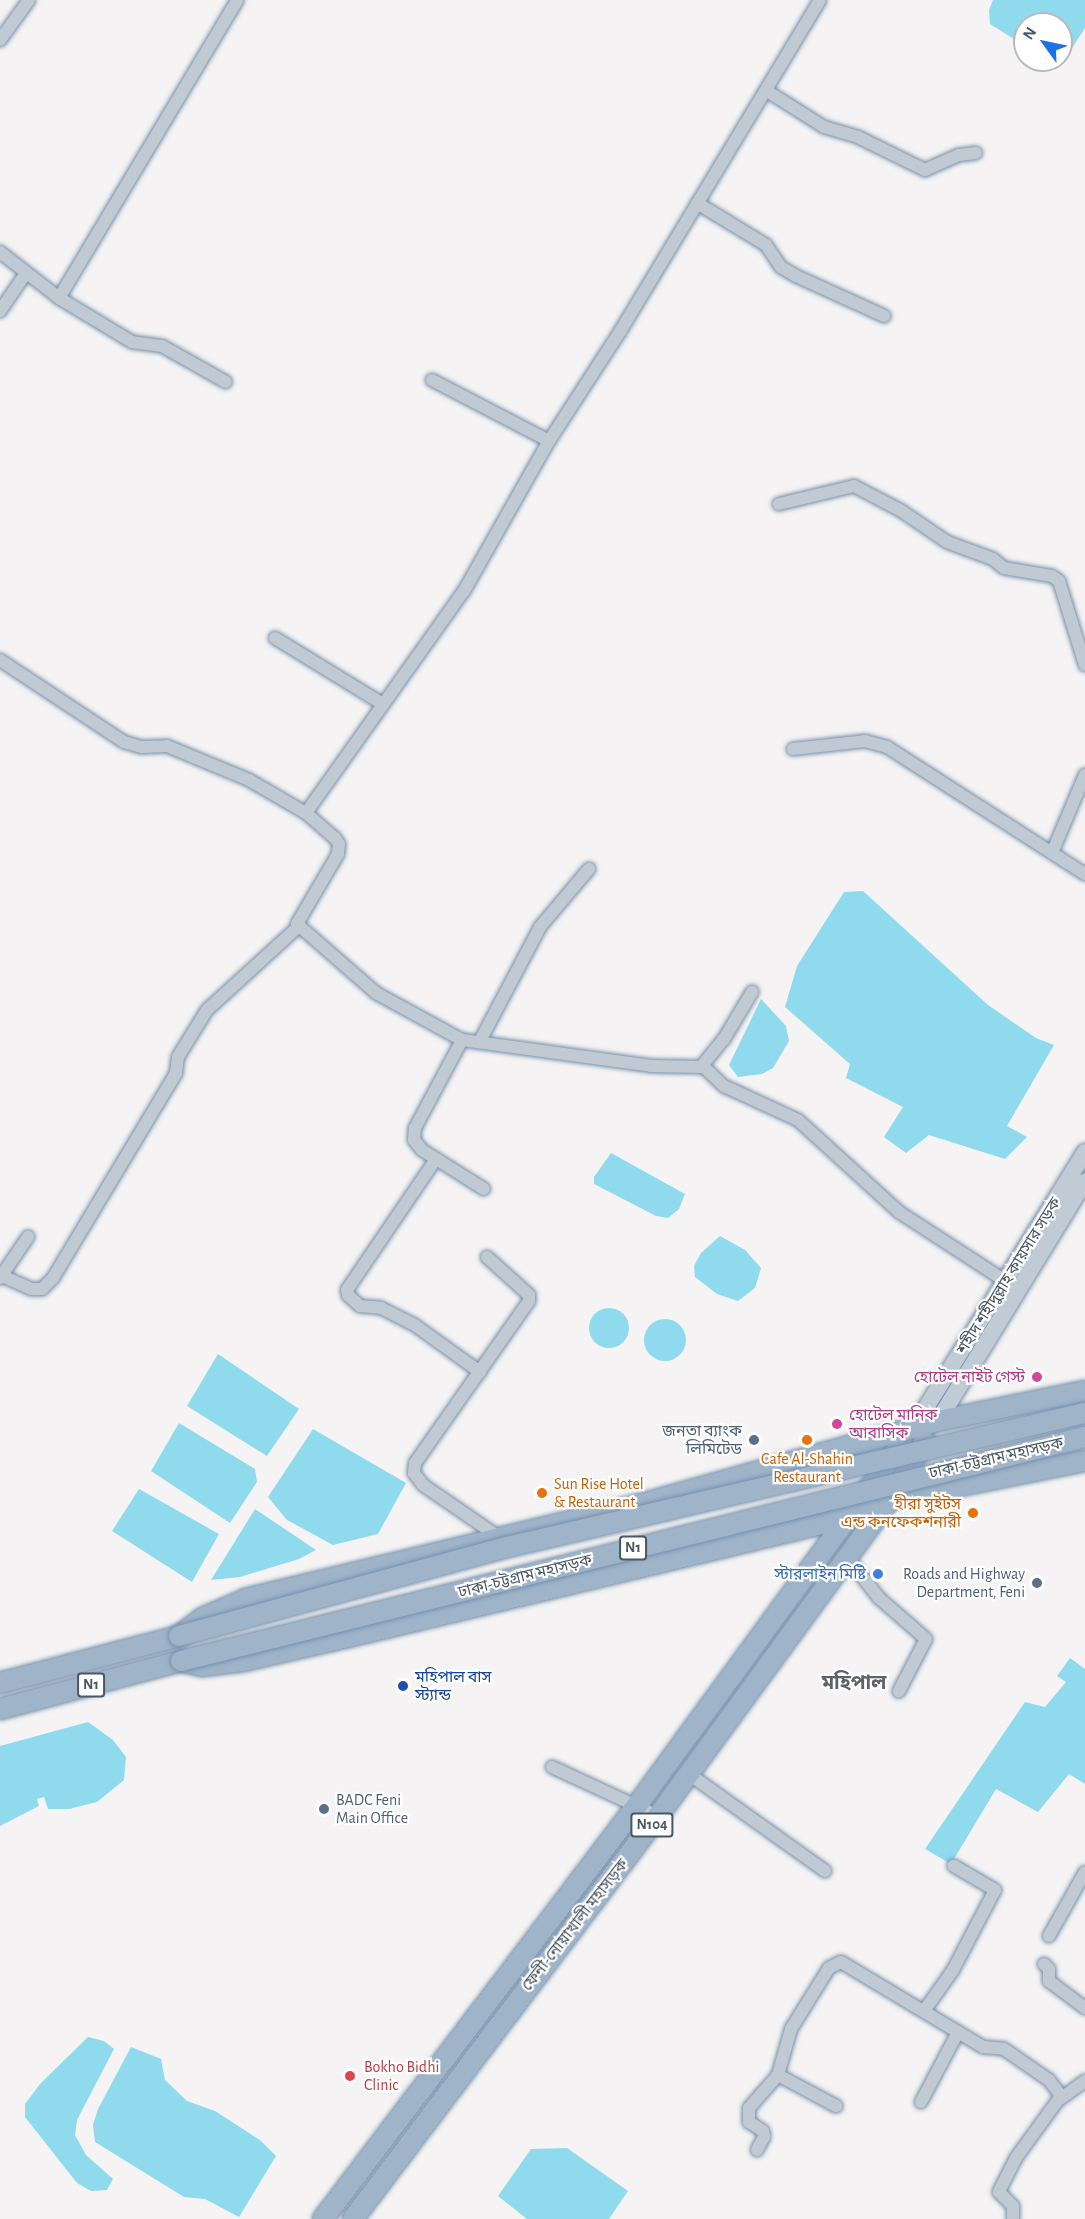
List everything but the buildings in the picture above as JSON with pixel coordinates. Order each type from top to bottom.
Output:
[{"type":"highway","points":[[179,1636],[203,1618],[246,1599],[646,1503],[938,1421],[1085,1391]]},
{"type":"highway","name":"ঢাকা-চট্টগ্রাম মহাসড়ক","points":[[0,1683],[507,1547],[1085,1413]]},
{"type":"highway","name":"ফেনী-নোয়াখালী মহাসড়ক","points":[[353,2219],[690,1773],[888,1500],[938,1421]]},
{"type":"highway","name":"ফেনী-নোয়াখালী মহাসড়ক","points":[[323,2219],[638,1804],[849,1512],[912,1430]]},
{"type":"highway","name":"ঢাকা-চট্টগ্রাম মহাসড়ক","points":[[0,1709],[182,1661],[1085,1437]]},
{"type":"highway","points":[[182,1661],[202,1666],[243,1661],[825,1523],[849,1512],[888,1500],[1085,1461]]},
{"type":"main road","name":"শহীদ শহীদুল্লাহ কায়সার সড়ক","points":[[938,1421],[1014,1286],[1085,1152]]},
{"type":"main road","name":"শহীদ শহীদুল্লাহ কায়সার সড়ক","points":[[912,1430],[1085,1181]]},
{"type":"street","points":[[0,40],[29,0]]},
{"type":"street","points":[[59,298],[237,0]]},
{"type":"street","points":[[306,813],[381,703],[464,591],[549,441],[621,330],[820,0]]},
{"type":"street","points":[[766,91],[824,127],[858,137],[925,170],[959,155],[976,153]]},
{"type":"street","points":[[697,203],[766,245],[788,272],[884,316]]},
{"type":"street","points":[[0,252],[59,298],[132,342],[162,346],[226,382]]},
{"type":"street","points":[[0,311],[26,273]]},
{"type":"street","points":[[432,380],[549,441]]},
{"type":"street","points":[[779,504],[854,486],[900,510],[948,542],[993,559],[1004,568],[1052,576],[1059,581],[1085,665]]},
{"type":"street","points":[[275,638],[381,703]]},
{"type":"street","points":[[0,660],[124,741],[142,747],[173,748],[249,780],[306,813],[335,838],[339,849],[297,921],[298,927],[376,993],[462,1040],[651,1066],[701,1067],[724,1086],[798,1120],[899,1212],[1014,1286]]},
{"type":"street","points":[[793,749],[874,742],[1085,874]]},
{"type":"street","points":[[1052,853],[1085,775]]},
{"type":"street","points":[[480,1041],[540,927],[589,869]]},
{"type":"street","points":[[28,1237],[0,1276],[31,1289],[42,1289],[53,1278],[176,1073],[178,1057],[207,1010],[298,927]]},
{"type":"street","points":[[701,1067],[724,1039],[752,992]]},
{"type":"street","points":[[462,1040],[415,1128],[414,1140],[436,1159],[484,1190]]},
{"type":"street","points":[[436,1159],[347,1290],[348,1295],[360,1306],[381,1308],[416,1326],[480,1372]]},
{"type":"street","points":[[487,1257],[529,1295],[529,1301],[415,1463],[414,1473],[423,1485],[500,1538]]},
{"type":"street","points":[[847,1557],[879,1598],[926,1639],[899,1691]]},
{"type":"street","points":[[552,1767],[638,1804],[658,1816]]},
{"type":"street","points":[[690,1773],[825,1870]]},
{"type":"street","points":[[924,2011],[953,1970],[995,1890],[954,1866]]},
{"type":"street","points":[[1049,1936],[1085,1872]]},
{"type":"street","points":[[757,2150],[764,2137],[763,2131],[749,2122],[750,2108],[778,2075],[791,2029],[835,1962],[924,2011],[983,2047],[1004,2049],[1049,2080],[1060,2099]]},
{"type":"street","points":[[1044,1964],[1049,1969],[1049,1981],[1085,2008]]},
{"type":"street","points":[[921,2102],[958,2032]]},
{"type":"street","points":[[778,2075],[836,2106]]},
{"type":"street","points":[[1013,2219],[1013,2206],[999,2192],[1016,2158],[1060,2099],[1085,2081]]},
{"type":"water","points":[[993,0],[1085,0],[1085,28],[1073,47],[1073,12],[1013,12],[1013,38],[990,24],[989,10]]},
{"type":"water","points":[[863,891],[988,1005],[1036,1038],[1054,1045],[1007,1126],[1027,1137],[1005,1159],[929,1135],[906,1153],[884,1137],[903,1107],[846,1078],[850,1064],[785,1007],[797,966],[844,892]]},
{"type":"water","points":[[761,999],[786,1026],[789,1041],[773,1068],[762,1074],[738,1077],[729,1065]]},
{"type":"water","points":[[611,1153],[685,1194],[679,1209],[668,1218],[656,1216],[594,1184],[594,1177]]},
{"type":"water","points":[[720,1236],[745,1250],[761,1268],[755,1288],[738,1301],[717,1294],[695,1277],[694,1266],[701,1253]]},
{"type":"water","points":[[609,1308],[623,1314],[629,1328],[623,1342],[609,1348],[595,1342],[589,1328],[595,1314]]},
{"type":"water","points":[[665,1319],[680,1325],[686,1340],[680,1355],[665,1361],[650,1355],[644,1340],[650,1325]]},
{"type":"water","points":[[218,1354],[299,1409],[267,1456],[187,1406]]},
{"type":"water","points":[[179,1423],[255,1469],[257,1482],[230,1523],[151,1471]]},
{"type":"water","points":[[313,1429],[406,1483],[378,1534],[333,1545],[287,1520],[268,1497]]},
{"type":"water","points":[[139,1489],[219,1534],[192,1582],[112,1531]]},
{"type":"water","points":[[255,1509],[316,1550],[299,1559],[240,1577],[211,1580]]},
{"type":"water","points":[[1070,1658],[1085,1669],[1085,1784],[1069,1774],[1038,1812],[996,1789],[951,1864],[925,1849],[1025,1702],[1045,1707],[1066,1682],[1057,1676]]},
{"type":"water","points":[[88,1722],[113,1740],[126,1757],[124,1780],[97,1802],[69,1809],[48,1809],[44,1797],[37,1799],[39,1806],[0,1826],[0,1746]]},
{"type":"water","points":[[88,2037],[104,2041],[114,2049],[77,2120],[75,2135],[86,2155],[113,2179],[107,2190],[91,2191],[77,2183],[25,2117],[25,2104],[40,2084]]},
{"type":"water","points":[[131,2047],[161,2059],[165,2080],[187,2101],[215,2111],[260,2140],[276,2156],[239,2217],[205,2199],[184,2197],[95,2142],[93,2125],[98,2109]]},
{"type":"water","points":[[567,2148],[628,2191],[609,2219],[527,2219],[498,2196],[531,2149]]},
{"type":"place","name":"হোটেল নাইট গেস্ট","points":[[1037,1377]]},
{"type":"place","name":"হোটেল মানিক আবাসিক","points":[[837,1424]]},
{"type":"place","name":"জনতা ব্যাংক লিমিটেড","points":[[754,1440]]},
{"type":"place","name":"Cafe Al-Shahin Restaurant","points":[[807,1440]]},
{"type":"place","name":"Sun Rise Hotel & Restaurant","points":[[542,1493]]},
{"type":"place","name":"হীরা সুইটস এন্ড কনফেকশনারী","points":[[973,1513]]},
{"type":"place","name":"স্টারলাইন মিষ্টি","points":[[878,1574]]},
{"type":"place","name":"Roads and Highway Department, Feni","points":[[1037,1583]]},
{"type":"place","name":"মহিপাল বাস স্ট্যান্ড","points":[[403,1686]]},
{"type":"place","name":"BADC Feni Main Office","points":[[324,1809]]},
{"type":"place","name":"Bokho Bidhi Clinic","points":[[350,2076]]},
{"type":"district","name":"মহিপাল","points":[[854,1683]]}]
